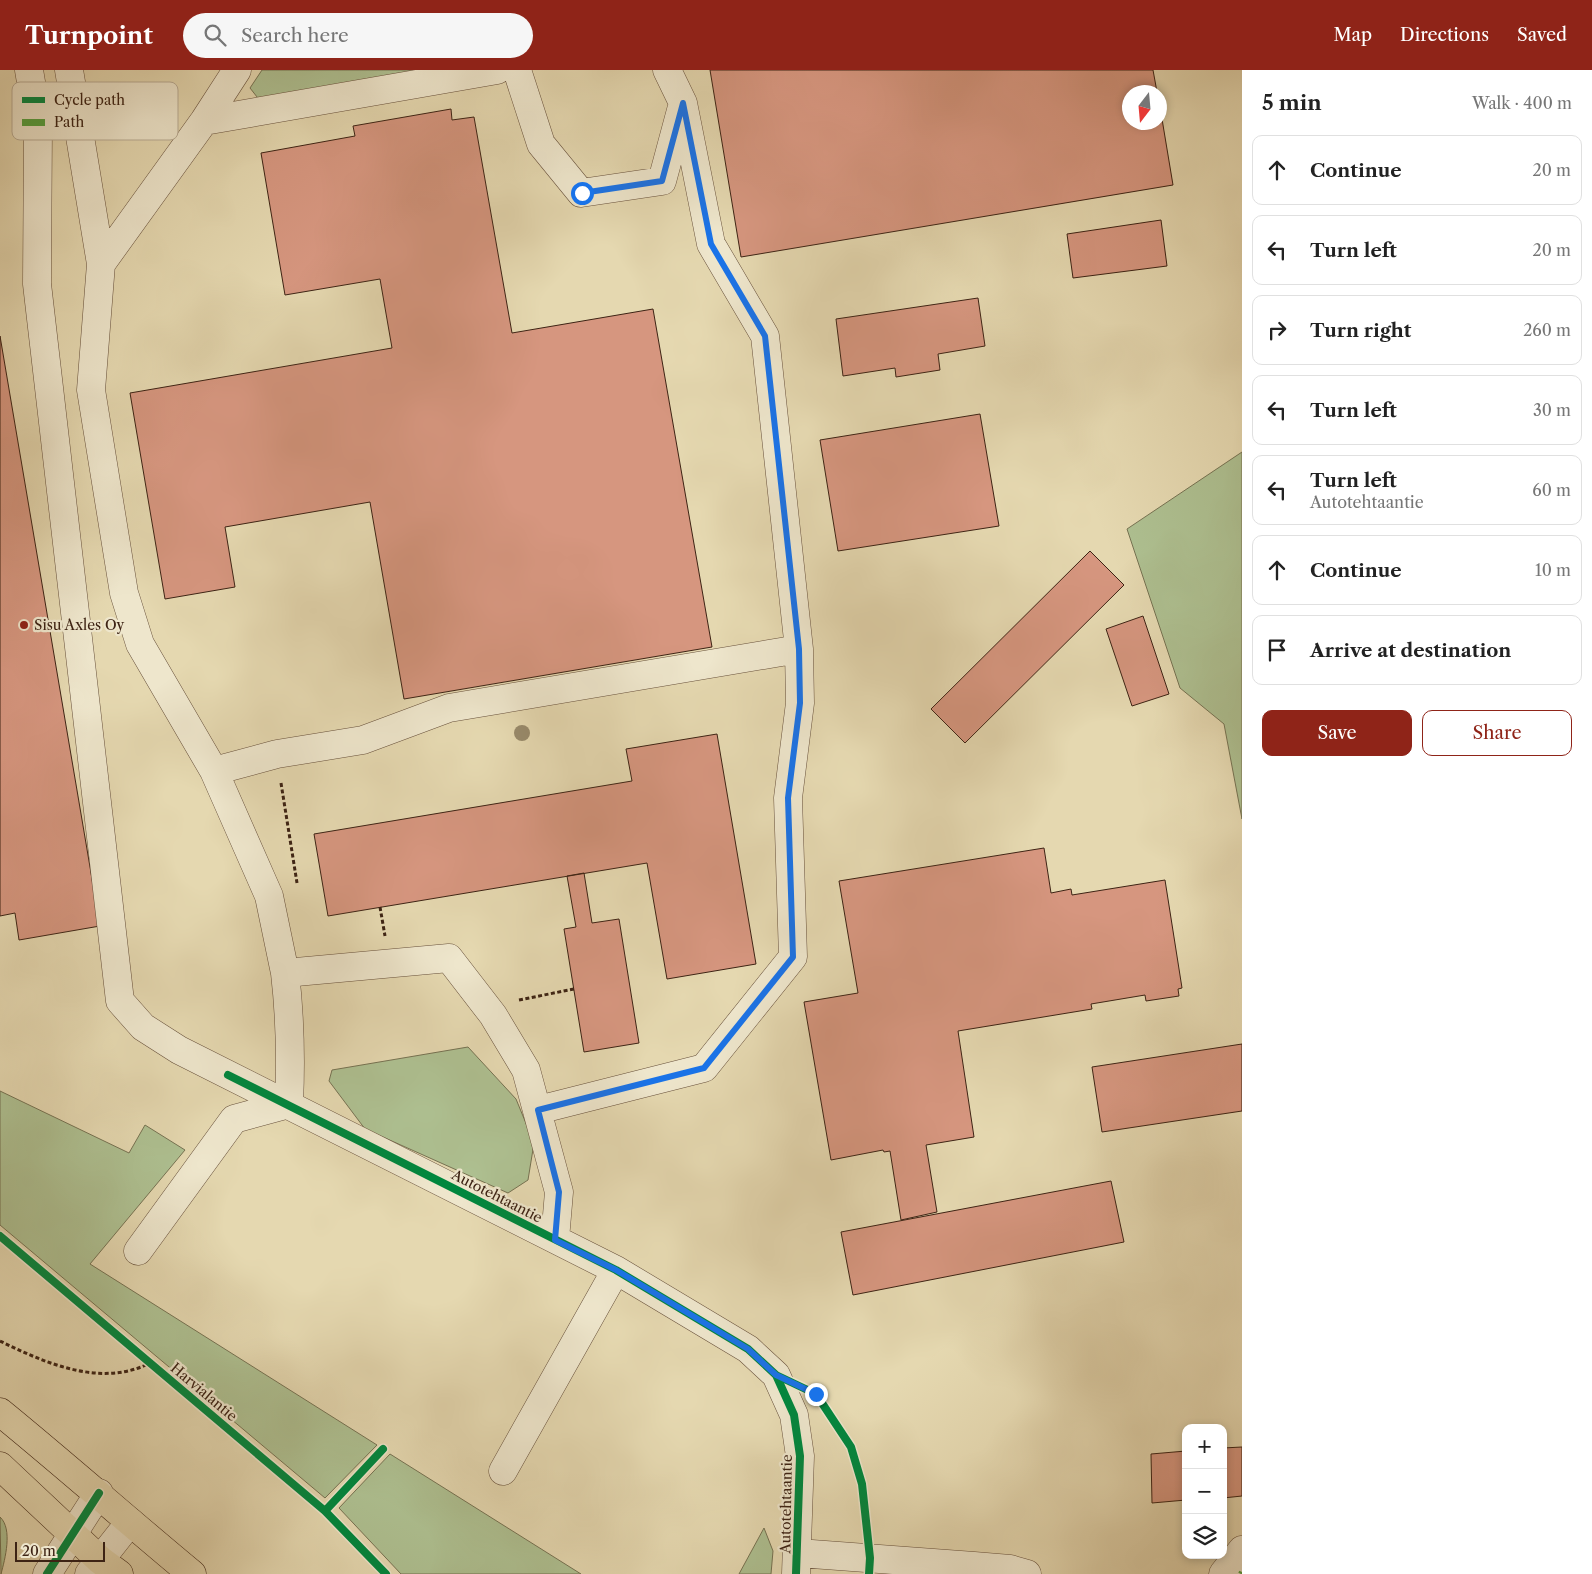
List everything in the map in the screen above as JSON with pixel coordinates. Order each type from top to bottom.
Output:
[{"type":"main road","points":[[0,1412],[99,1493],[130,1522],[192,1574]]},
{"type":"main road","points":[[0,1466],[73,1534],[103,1569]]},
{"type":"street","points":[[101,264],[204,121],[237,70]]},
{"type":"street","points":[[204,121],[497,70]]},
{"type":"street","points":[[517,70],[541,144],[582,193],[662,181],[683,103]]},
{"type":"street","points":[[538,1110],[704,1068],[793,957],[788,798],[800,703],[799,649],[765,336],[711,244],[683,103],[667,70]]},
{"type":"street","name":"Autotehtaantie","points":[[38,140],[36,284],[120,1001],[143,1027],[179,1050],[616,1270],[748,1349],[776,1375],[794,1415],[800,1456],[797,1564]]},
{"type":"street","points":[[81,140],[101,264],[91,390],[124,593],[140,644],[214,771],[269,896],[284,973],[288,1009],[288,1104],[234,1119],[138,1252]]},
{"type":"street","points":[[214,771],[277,754],[363,740],[449,708],[799,649]]},
{"type":"street","points":[[284,973],[449,958],[486,1006],[526,1070],[559,1192],[555,1240]]},
{"type":"street","points":[[503,1471],[616,1270]]},
{"type":"street","points":[[47,1574],[99,1493]]},
{"type":"street","points":[[103,1569],[130,1522]]},
{"type":"street","points":[[1223,1574],[1242,1550]]},
{"type":"street","points":[[797,1564],[974,1566],[1010,1569],[1027,1574]]},
{"type":"path","points":[[277,754],[298,892]]},
{"type":"path","points":[[376,940],[386,939],[380,908]]},
{"type":"path","points":[[486,1006],[574,989]]},
{"type":"path","points":[[0,1342],[60,1366],[85,1372],[105,1374],[138,1369],[150,1363]]},
{"type":"green space","points":[[262,70],[434,70],[261,102],[250,88]]},
{"type":"green space","points":[[1242,452],[1242,819],[1224,724],[1180,688],[1127,529]]},
{"type":"green space","points":[[468,1047],[516,1099],[534,1143],[528,1180],[508,1193],[365,1129],[329,1081],[332,1070]]},
{"type":"green space","points":[[0,1091],[129,1153],[145,1125],[185,1150],[90,1264],[377,1445],[325,1498],[0,1225]]},
{"type":"green space","points":[[390,1454],[581,1574],[401,1574],[339,1508]]},
{"type":"green space","points":[[0,1517],[4,1522],[7,1536],[6,1553],[1,1574]]},
{"type":"green space","points":[[764,1528],[773,1551],[771,1574],[739,1574]]},
{"type":"building","points":[[710,70],[1153,70],[1156,85],[1122,85],[1122,130],[1164,130],[1173,185],[741,257]]},
{"type":"building","points":[[451,109],[452,120],[474,117],[512,333],[653,309],[712,647],[404,699],[370,502],[225,527],[235,587],[165,599],[130,393],[392,348],[380,279],[285,295],[261,153],[355,136],[353,126]]},
{"type":"building","points":[[1161,220],[1167,266],[1073,278],[1067,234]]},
{"type":"building","points":[[978,298],[985,346],[938,354],[940,370],[896,377],[895,368],[843,376],[836,319]]},
{"type":"building","name":"Sisu Axles Oy","points":[[0,336],[100,926],[19,940],[15,913],[0,916]]},
{"type":"building","points":[[980,414],[999,526],[838,551],[820,440]]},
{"type":"building","points":[[1090,551],[1124,585],[965,743],[931,709]]},
{"type":"building","points":[[1143,616],[1169,694],[1132,706],[1106,629]]},
{"type":"building","points":[[717,734],[756,964],[667,979],[647,863],[328,916],[314,834],[632,781],[626,749]]},
{"type":"building","points":[[1044,848],[1051,893],[1071,889],[1072,895],[1165,880],[1182,988],[1178,989],[1179,996],[1146,1001],[1145,995],[1091,1004],[1092,1009],[958,1031],[974,1137],[926,1145],[937,1212],[901,1220],[890,1151],[884,1152],[883,1150],[831,1160],[804,1002],[858,993],[839,881]]},
{"type":"building","points":[[584,873],[592,923],[619,919],[639,1043],[584,1052],[564,929],[576,927],[567,876]]},
{"type":"building","points":[[1242,1044],[1242,1111],[1102,1132],[1092,1067]]},
{"type":"building","points":[[1111,1181],[1124,1242],[853,1295],[841,1232]]},
{"type":"building","points":[[1242,1447],[1242,1496],[1227,1498],[1227,1448]]},
{"type":"building","points":[[1182,1451],[1182,1500],[1152,1503],[1151,1454]]},
{"type":"cycle path","points":[[228,1075],[616,1270],[748,1349],[776,1375],[794,1415],[800,1456],[796,1574]]},
{"type":"cycle path","name":"Harvialantie","points":[[0,1236],[325,1511],[386,1574]]},
{"type":"cycle path","points":[[776,1375],[816,1394],[851,1447],[862,1484],[870,1558],[869,1574]]},
{"type":"cycle path","points":[[325,1511],[383,1449]]},
{"type":"cycle path","points":[[47,1574],[99,1493]]},
{"type":"place","name":"Sisu Axles Oy","points":[[24,625]]},
{"type":"route","points":[[582,193],[662,181],[683,103],[711,244],[765,336],[799,649],[800,703],[788,798],[793,957],[704,1068],[538,1110],[559,1192],[555,1240],[616,1270],[748,1349],[776,1375],[816,1394]]}]
